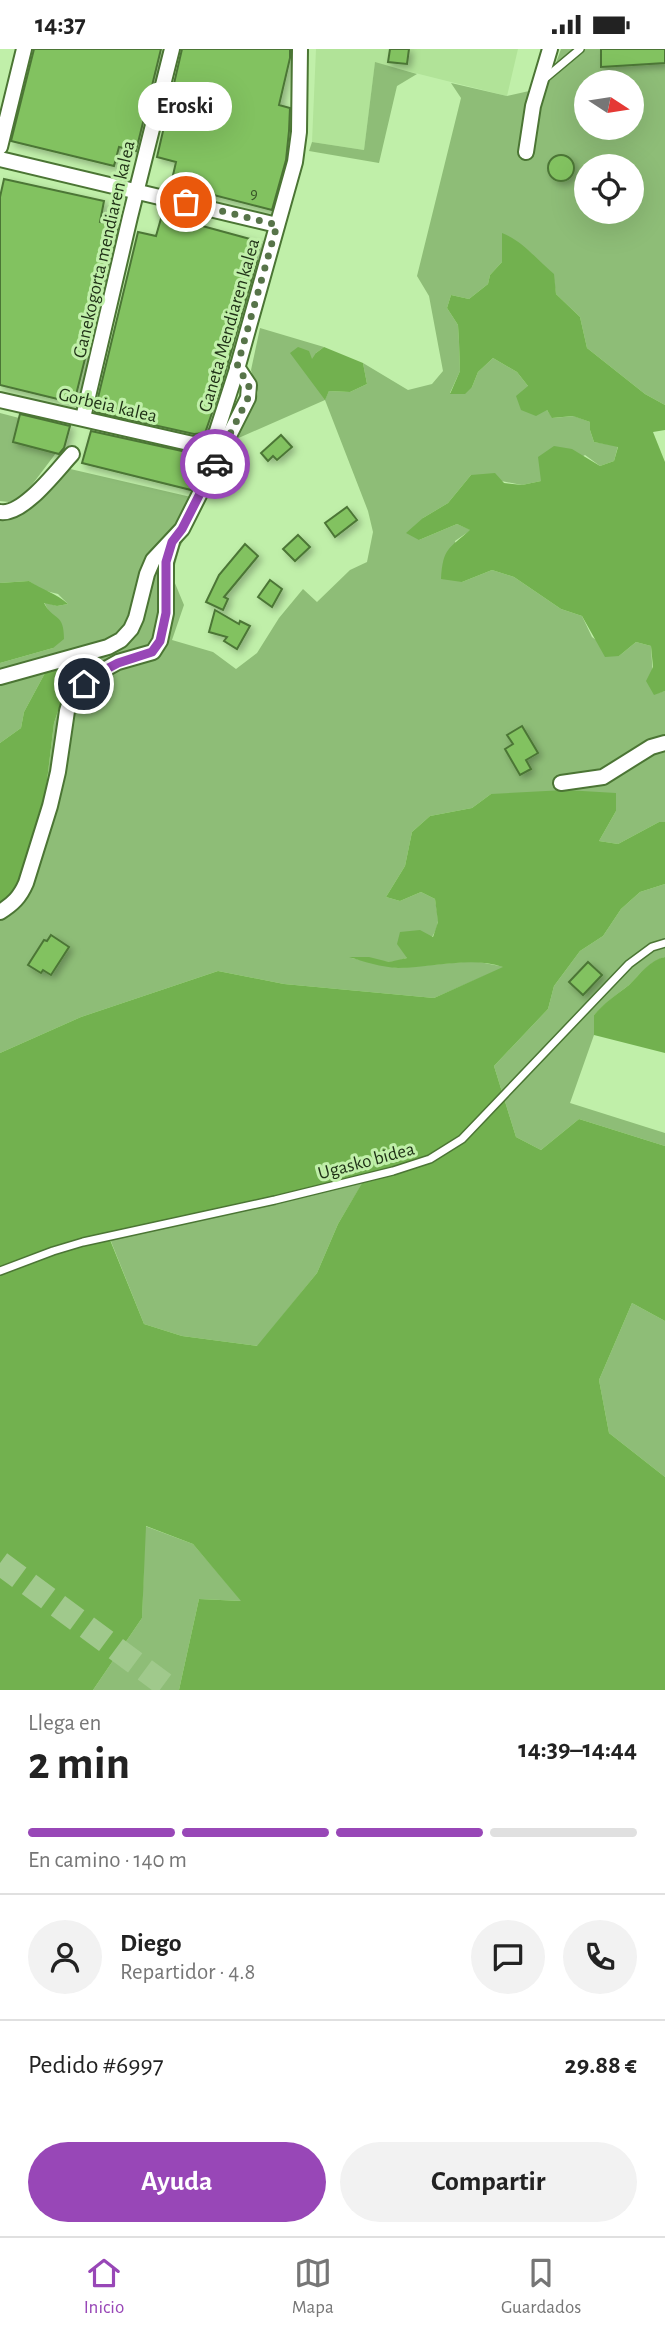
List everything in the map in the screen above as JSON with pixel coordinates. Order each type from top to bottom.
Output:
[{"type":"street","points":[[0,147],[24,49]]},
{"type":"street","name":"Ganekogorta mendiaren kalea","points":[[83,418],[172,49]]},
{"type":"street","name":"Ganeta Mendiaren kalea","points":[[208,444],[217,431],[237,367],[295,162],[299,132],[300,49]]},
{"type":"street","points":[[526,152],[538,84],[550,49]]},
{"type":"street","points":[[0,159],[277,225]]},
{"type":"street","points":[[0,677],[108,647],[121,640],[131,629],[153,560],[182,529],[248,398],[249,384],[237,367]]},
{"type":"street","name":"Gorbeia kalea","points":[[0,400],[193,444],[208,444]]},
{"type":"street","points":[[0,512],[5,513],[26,503],[72,454]]},
{"type":"street","points":[[0,912],[13,904],[26,883],[51,806],[66,711],[71,698],[93,676],[118,663],[152,652],[160,641],[166,613],[166,562],[172,542]]},
{"type":"street","points":[[561,783],[604,777],[651,747],[665,743]]},
{"type":"lane","points":[[538,84],[580,49]]},
{"type":"lane","name":"Ugasko bidea","points":[[0,1271],[83,1242],[275,1200],[393,1171],[430,1159],[462,1139],[629,964],[652,947],[665,943]]},
{"type":"shaded area","points":[[316,49],[518,49],[507,96],[375,63],[364,150],[312,142]]},
{"type":"shaded area","points":[[561,49],[665,49],[665,405],[645,394],[587,348],[580,317],[556,294],[553,274],[535,259],[502,262],[490,275],[488,284],[469,299],[451,295],[447,308],[458,325],[460,371],[450,393],[472,387],[478,372],[493,358],[517,372],[553,418],[574,416],[590,422],[594,442],[618,446],[614,461],[600,466],[585,455],[541,481],[522,485],[471,475],[448,503],[423,518],[419,540],[457,524],[471,530],[455,541],[462,582],[492,570],[514,577],[561,609],[582,616],[592,637],[619,656],[636,642],[651,646],[654,694],[665,691],[665,822],[659,822],[618,844],[599,841],[616,811],[616,794],[491,794],[472,808],[430,816],[412,832],[405,866],[386,897],[400,901],[421,892],[435,899],[438,921],[436,929],[421,949],[398,961],[352,958],[397,968],[474,961],[505,967],[434,998],[284,984],[218,971],[81,1017],[0,1053],[0,904],[18,886],[46,789],[54,723],[63,696],[87,664],[45,673],[24,712],[21,728],[0,743],[0,663],[53,648],[49,612],[44,602],[57,606],[68,604],[58,594],[42,590],[29,581],[0,583],[0,516],[66,468],[204,500],[180,547],[172,576],[184,605],[172,640],[213,652],[236,669],[257,653],[279,618],[303,589],[317,602],[350,570],[367,562],[373,532],[368,511],[325,400],[234,440],[256,401],[258,392],[251,370],[260,328],[324,347],[316,353],[325,399],[329,391],[350,392],[367,384],[363,363],[408,390],[432,384],[443,371],[429,296],[417,276],[461,98],[451,83],[507,96],[547,87]]},
{"type":"shaded area","points":[[375,62],[417,74],[397,86],[379,163],[309,151],[312,142],[364,150]]},
{"type":"shaded area","points":[[502,233],[523,246],[554,274],[556,294],[580,317],[587,348],[645,394],[665,405],[665,430],[653,432],[665,462],[665,691],[654,695],[646,681],[653,667],[651,646],[636,642],[619,656],[605,657],[582,616],[561,609],[514,577],[492,570],[462,582],[441,579],[443,561],[448,550],[470,530],[457,524],[419,540],[406,533],[423,518],[448,503],[471,475],[495,473],[504,483],[522,485],[541,481],[538,457],[554,446],[572,449],[600,466],[614,461],[618,447],[594,442],[590,422],[573,416],[552,418],[547,410],[536,416],[521,410],[516,396],[528,386],[517,372],[493,358],[478,372],[472,387],[465,394],[450,394],[460,371],[458,325],[447,308],[451,295],[469,299],[488,284],[490,275],[502,262]]},
{"type":"shaded area","points":[[298,347],[309,351],[312,359],[324,347],[363,363],[367,384],[350,392],[329,391],[325,400],[290,353]]},
{"type":"shaded area","points":[[0,413],[19,418],[13,442],[56,453],[22,498],[9,502],[0,501]]},
{"type":"shaded area","points":[[29,581],[68,604],[57,606],[44,603],[60,621],[64,639],[53,648],[0,663],[0,583]]},
{"type":"shaded area","points":[[88,663],[63,696],[54,723],[46,789],[18,886],[9,898],[0,904],[0,743],[21,728],[24,712],[45,673]]},
{"type":"shaded area","points":[[565,790],[616,793],[616,811],[599,841],[618,844],[659,822],[665,822],[665,884],[640,892],[621,909],[603,936],[580,951],[554,986],[548,1009],[494,1066],[516,1137],[541,1150],[579,1119],[665,1146],[665,1321],[632,1303],[599,1380],[609,1433],[665,1477],[665,1690],[179,1690],[199,1599],[241,1601],[193,1544],[146,1526],[142,1618],[93,1690],[0,1690],[0,1053],[81,1017],[218,971],[284,984],[434,998],[503,967],[465,962],[398,968],[349,957],[369,957],[389,962],[407,958],[397,944],[400,932],[420,930],[433,937],[438,922],[435,899],[421,892],[400,901],[386,897],[405,866],[412,832],[430,816],[472,808],[491,794]],"holes":[[[365,1178],[338,1224],[317,1273],[257,1346],[182,1336],[144,1324],[108,1235]]]},
{"type":"shaded area","points":[[665,884],[665,957],[641,972],[594,1015],[594,1035],[570,1103],[665,1133],[665,1146],[579,1119],[541,1150],[516,1137],[494,1066],[548,1009],[554,986],[580,951],[603,936],[621,909],[640,892]]},
{"type":"shaded area","points":[[665,957],[665,1053],[594,1035],[594,1015],[650,964]]},
{"type":"shaded area","points":[[366,1177],[338,1224],[317,1273],[258,1346],[182,1336],[144,1324],[108,1234]]},
{"type":"shaded area","points":[[632,1303],[665,1321],[665,1477],[609,1433],[599,1380]]},
{"type":"shaded area","points":[[145,1526],[193,1544],[242,1601],[199,1599],[179,1690],[93,1690],[142,1618]]},
{"type":"building","points":[[34,49],[161,49],[136,151],[119,147],[114,166],[11,141]]},
{"type":"building","points":[[182,49],[290,49],[279,105],[290,108],[286,160],[272,210],[171,184],[176,162],[157,157]]},
{"type":"building","points":[[390,49],[409,49],[407,64],[388,62]]},
{"type":"building","points":[[601,49],[665,49],[665,63],[601,67]]},
{"type":"building","points":[[566,156],[571,158],[571,178],[561,181],[551,178],[548,168],[551,158]]},
{"type":"building","points":[[4,179],[104,201],[100,222],[118,226],[74,403],[0,385],[0,197]]},
{"type":"building","points":[[162,215],[261,242],[221,387],[205,433],[194,434],[95,412],[138,232],[156,236]]},
{"type":"building","points":[[20,414],[70,426],[64,448],[59,454],[13,442]]},
{"type":"building","points":[[91,431],[191,453],[202,453],[198,476],[191,490],[82,463]]},
{"type":"building","points":[[281,435],[292,447],[277,460],[273,456],[268,461],[261,453]]},
{"type":"building","points":[[347,507],[357,520],[335,537],[325,523]]},
{"type":"building","points":[[298,535],[310,547],[295,561],[283,549]]},
{"type":"building","points":[[245,544],[258,556],[224,597],[228,599],[223,610],[206,602],[219,575]]},
{"type":"building","points":[[270,580],[282,589],[272,607],[258,597]]},
{"type":"building","points":[[215,610],[239,624],[240,621],[250,626],[237,649],[224,641],[227,637],[209,632]]},
{"type":"building","points":[[522,726],[538,753],[526,760],[531,769],[520,775],[505,749],[513,744],[507,735]]},
{"type":"building","points":[[51,935],[69,947],[51,975],[43,970],[41,973],[28,965],[44,940],[47,941]]},
{"type":"building","points":[[588,962],[602,975],[583,995],[569,982]]},
{"type":"tunnel","points":[[0,1563],[172,1690]]},
{"type":"way so far","points":[[186,202],[277,225],[237,367],[249,384],[250,391],[215,464]]},
{"type":"place","name":"Eroski","points":[[186,202]]},
{"type":"route","points":[[84,684],[106,668],[152,652],[160,641],[166,613],[166,562],[172,542],[182,529],[215,464]]}]
